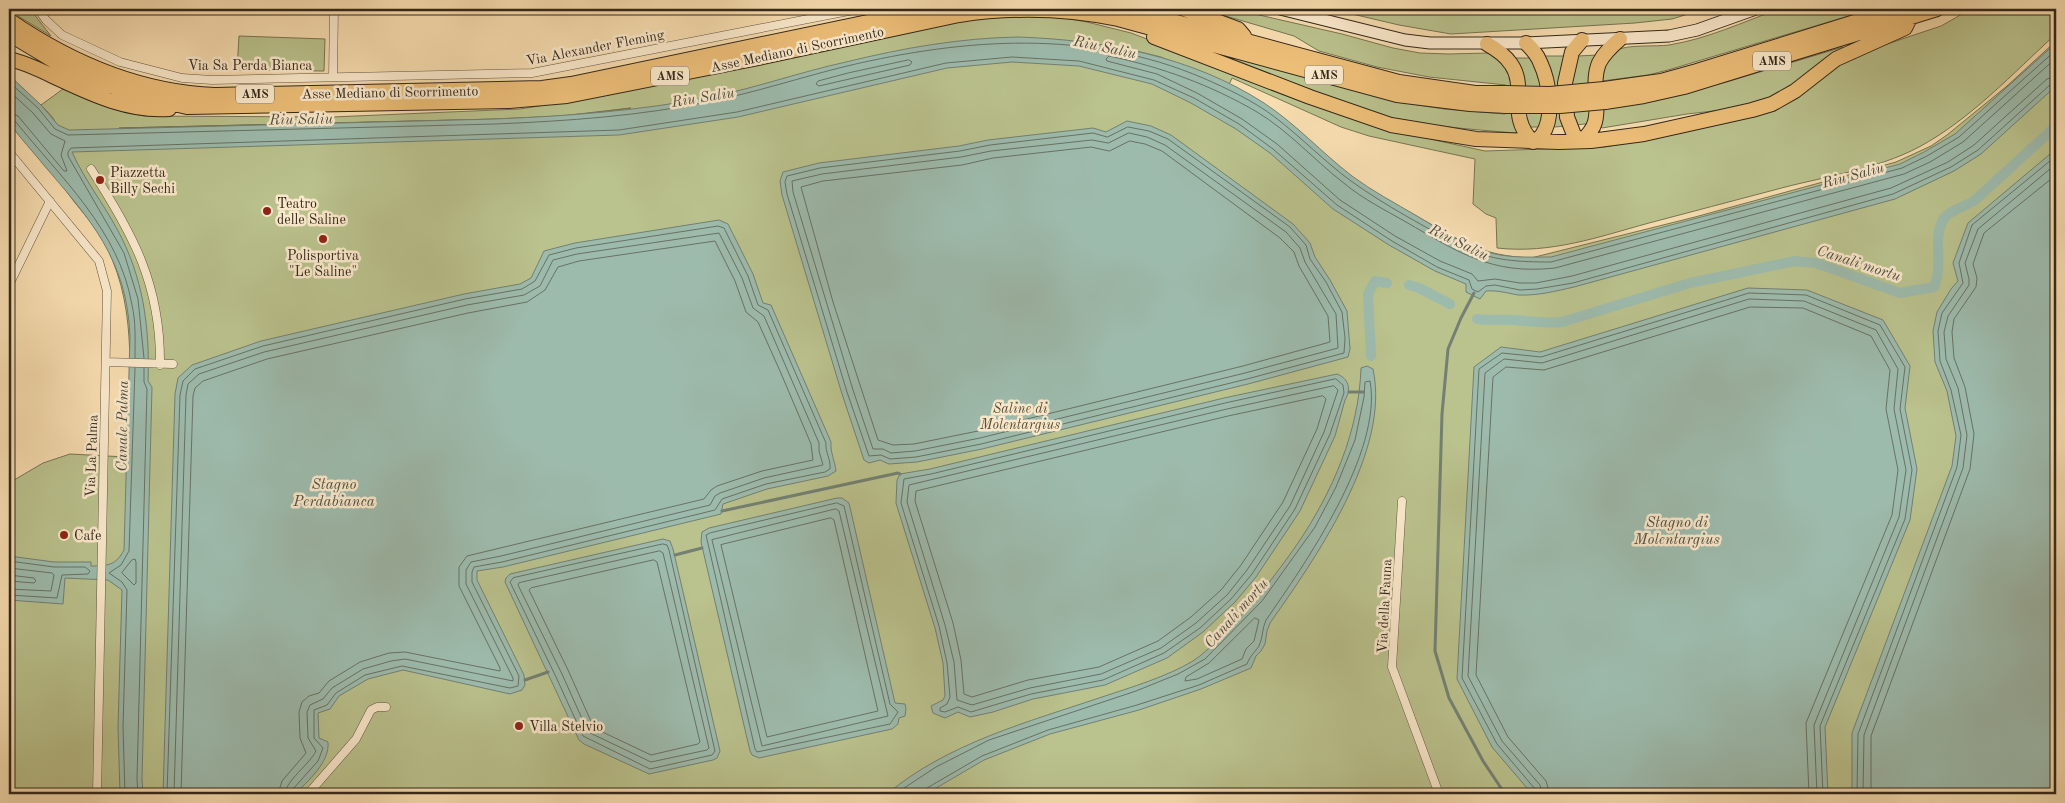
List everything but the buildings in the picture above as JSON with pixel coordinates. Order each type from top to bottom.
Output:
[{"type":"highway","name":"Asse Mediano di Scorrimento","points":[[9,20],[56,49],[101,71],[156,88],[193,94],[215,95],[542,88],[571,84],[930,9]]},
{"type":"highway","name":"Asse Mediano di Scorrimento","points":[[9,34],[72,72],[138,96],[187,107],[509,102],[567,96],[987,10],[1019,9],[1080,12],[1118,19],[1397,95],[1470,104],[1506,99]]},
{"type":"highway","name":"Asse Mediano di Scorrimento","points":[[1128,9],[1399,82],[1560,106],[1679,76],[1897,9]]},
{"type":"highway","points":[[1184,9],[1238,29],[1248,40]]},
{"type":"highway","name":"Asse Mediano di Scorrimento","points":[[1604,95],[1644,96],[1684,87],[1937,9]]},
{"type":"highway","points":[[1147,27],[1152,36],[1310,97],[1391,125],[1476,139],[1533,142],[1582,141],[1644,134],[1772,104],[1795,91],[1836,59],[1905,28],[1910,18]]},
{"type":"highway","points":[[1582,141],[1591,131],[1595,122],[1596,78],[1599,63],[1608,50],[1620,39]]},
{"type":"highway","points":[[1582,40],[1572,52],[1565,83],[1567,117],[1574,135],[1582,141]]},
{"type":"highway","points":[[1526,43],[1541,62],[1546,80],[1549,109],[1548,123],[1542,136],[1533,142]]},
{"type":"highway","points":[[1487,44],[1501,53],[1512,64],[1517,76],[1518,117],[1523,132],[1533,142]]},
{"type":"highway","points":[[9,59],[29,65],[94,95],[128,107],[166,109],[187,107]]},
{"type":"street","name":"Via Sa Perda Bianca","points":[[38,9],[46,20],[68,38],[120,62],[153,72],[182,78],[212,80],[332,78]]},
{"type":"street","points":[[332,78],[334,9]]},
{"type":"street","name":"Via Alexander Fleming","points":[[332,78],[532,73],[859,9]]},
{"type":"street","points":[[1280,9],[1405,40],[1430,43],[1487,44],[1620,39],[1684,34],[1756,9]]},
{"type":"street","name":"Via La Palma","points":[[9,152],[99,261],[107,291],[100,561],[97,794]]},
{"type":"street","points":[[91,169],[122,217],[142,259],[157,315],[160,338],[157,365]]},
{"type":"street","points":[[9,285],[50,201]]},
{"type":"street","points":[[106,362],[173,364]]},
{"type":"street","name":"Via della Fauna","points":[[1402,501],[1392,667],[1439,794]]},
{"type":"street","points":[[308,794],[356,739],[371,710],[377,706],[386,707]]},
{"type":"green space","points":[[19,9],[30,9],[51,36],[18,16]]},
{"type":"green space","points":[[1202,9],[1233,9],[1420,53],[1488,53],[1496,55],[1510,67],[1518,132],[1446,127],[1377,115],[1224,57],[1223,55],[1399,102],[1444,109],[1505,114],[1506,85],[1429,77],[1377,67],[1319,51],[1294,36]]},
{"type":"green space","points":[[1331,9],[1704,9],[1672,19],[1635,23],[1451,34],[1399,25]]},
{"type":"green space","points":[[1779,9],[1872,9],[1668,70],[1648,75],[1602,81],[1608,61],[1620,49],[1683,42],[1711,34]]},
{"type":"green space","name":"Saline di Molentargius","points":[[1971,9],[2056,9],[2056,34],[1974,109],[1938,136],[1902,155],[1867,167],[1593,239],[1536,249],[1497,248],[1496,218],[1486,214],[1473,204],[1475,159],[1369,136],[1341,127],[1232,78],[1229,85],[1161,57],[1128,49],[1358,184],[1465,243],[1497,254],[1531,258],[1695,217],[1896,162],[1931,146],[1947,135],[2007,86],[2056,41],[2056,794],[9,794],[9,483],[43,463],[70,454],[126,457],[130,350],[124,298],[107,248],[91,223],[68,194],[61,180],[57,129],[53,118],[41,105],[63,89],[116,110],[144,116],[332,117],[520,109],[608,95],[978,17],[1048,15],[1131,33],[1378,126],[1439,141],[1485,151],[1605,147],[1676,134],[1750,116],[1829,69],[1875,48],[1941,26]],"holes":[[[631,108],[549,118],[119,128],[495,119],[561,116]]]},
{"type":"green space","points":[[239,36],[325,39],[324,71],[237,70]]},
{"type":"green space","points":[[1843,47],[1844,50],[1793,85],[1765,101],[1731,109],[1602,128],[1600,126],[1602,109],[1667,98]]},
{"type":"green space","points":[[1598,55],[1593,123],[1576,125],[1571,90],[1578,56]]},
{"type":"green space","points":[[1545,56],[1566,56],[1565,126],[1555,127],[1552,125],[1552,75]]},
{"type":"green space","points":[[1516,58],[1532,58],[1544,84],[1542,127],[1529,127],[1526,121],[1523,77]]},
{"type":"water","name":"Riu Saliu","points":[[1018,37],[1082,42],[1114,47],[1177,62],[1207,73],[1264,103],[1287,120],[1352,176],[1384,197],[1474,248],[1516,257],[1551,257],[1900,164],[1955,134],[2056,43],[2056,86],[1981,154],[1954,171],[1895,199],[1574,287],[1525,295],[1486,291],[1480,299],[1466,292],[1466,284],[1435,271],[1389,245],[1333,209],[1270,153],[1236,129],[1191,103],[1152,84],[1079,66],[1012,62],[947,68],[738,117],[619,135],[72,152],[117,229],[133,265],[143,302],[148,341],[148,381],[152,387],[143,794],[120,794],[118,727],[122,590],[108,580],[65,578],[63,604],[9,600],[9,556],[54,562],[91,562],[91,566],[97,566],[115,562],[124,550],[130,336],[127,309],[122,284],[103,242],[76,203],[24,142],[9,121],[9,75],[41,105],[58,125],[69,130],[495,119],[603,112],[683,102],[761,85],[889,52],[953,42]]},
{"type":"water","points":[[1127,121],[1151,126],[1171,135],[1293,224],[1310,243],[1315,257],[1347,311],[1350,349],[1348,357],[1248,384],[982,449],[917,462],[889,464],[880,460],[869,463],[864,460],[842,394],[782,195],[780,181],[783,172],[819,163],[959,146],[988,140],[1093,128],[1106,132]]},
{"type":"water","points":[[2056,149],[2056,794],[1852,794],[1852,733],[1952,466],[1956,436],[1947,391],[1935,362],[1933,331],[1937,312],[1958,281],[1953,263],[1968,223]]},
{"type":"water","name":"Stagno Perdabianca","points":[[719,220],[728,224],[753,274],[763,303],[771,305],[831,442],[836,471],[828,476],[767,489],[723,504],[721,514],[503,567],[477,571],[477,580],[524,675],[525,685],[522,690],[510,694],[403,670],[368,679],[339,696],[330,709],[318,713],[319,738],[328,742],[326,757],[317,771],[295,794],[163,794],[175,394],[178,378],[192,365],[261,341],[464,294],[520,284],[531,278],[544,251],[575,243]]},
{"type":"water","name":"Stagno di Molentargius","points":[[1748,288],[1807,290],[1883,320],[1910,366],[1905,408],[1917,469],[1910,520],[1825,727],[1828,794],[1532,794],[1492,747],[1457,679],[1474,367],[1501,347],[1540,352]]},
{"type":"water","points":[[1367,366],[1373,369],[1376,401],[1371,434],[1360,469],[1345,503],[1327,536],[1308,568],[1270,623],[1265,644],[1256,656],[1251,668],[1201,689],[1139,710],[1050,734],[984,760],[926,794],[887,794],[911,776],[962,747],[1018,725],[1160,677],[1183,667],[1205,652],[1262,591],[1311,523],[1342,460],[1355,415],[1361,368]]},
{"type":"water","points":[[1337,374],[1344,378],[1348,384],[1347,396],[1335,436],[1300,511],[1256,577],[1235,602],[1203,632],[1167,658],[1105,685],[1033,699],[993,712],[970,717],[958,712],[945,718],[933,713],[931,706],[943,700],[945,696],[943,663],[935,628],[896,503],[897,480],[900,474],[930,469],[1224,398]]},
{"type":"water","points":[[842,498],[849,503],[895,703],[905,704],[905,716],[899,718],[898,724],[892,729],[759,758],[752,755],[750,751],[701,542],[702,532],[709,528]]},
{"type":"water","points":[[663,539],[670,541],[673,549],[720,751],[717,758],[713,760],[649,774],[579,740],[505,582],[510,574]]},
{"type":"waterway","name":"Canali mortu","points":[[1477,319],[1544,323],[1562,322],[1690,283],[1795,261],[1816,263],[1900,293],[1934,287],[1938,270],[1938,236],[1945,217],[1974,201],[2056,126]]},
{"type":"waterway","name":"Canali mortu","points":[[1371,356],[1368,294],[1375,281],[1387,283]]},
{"type":"waterway","name":"Canali mortu","points":[[1409,285],[1450,304]]},
{"type":"waterway","points":[[1474,293],[1448,349],[1442,414],[1435,651],[1449,698],[1483,761],[1505,794]]},
{"type":"waterway","points":[[1349,392],[1363,392]]},
{"type":"waterway","points":[[722,511],[900,474]]},
{"type":"waterway","points":[[675,555],[702,548]]},
{"type":"waterway","points":[[525,680],[548,672]]},
{"type":"place","name":"Piazzetta Billy Sechi","points":[[100,180]]},
{"type":"place","name":"Teatro delle Saline","points":[[267,211]]},
{"type":"place","name":"Polisportiva \"Le Saline\"","points":[[323,239]]},
{"type":"place","name":"Cafe","points":[[64,535]]},
{"type":"place","name":"Villa Stelvio","points":[[519,726]]},
{"type":"water label","name":"Canale Palma","points":[[122,426]]}]
